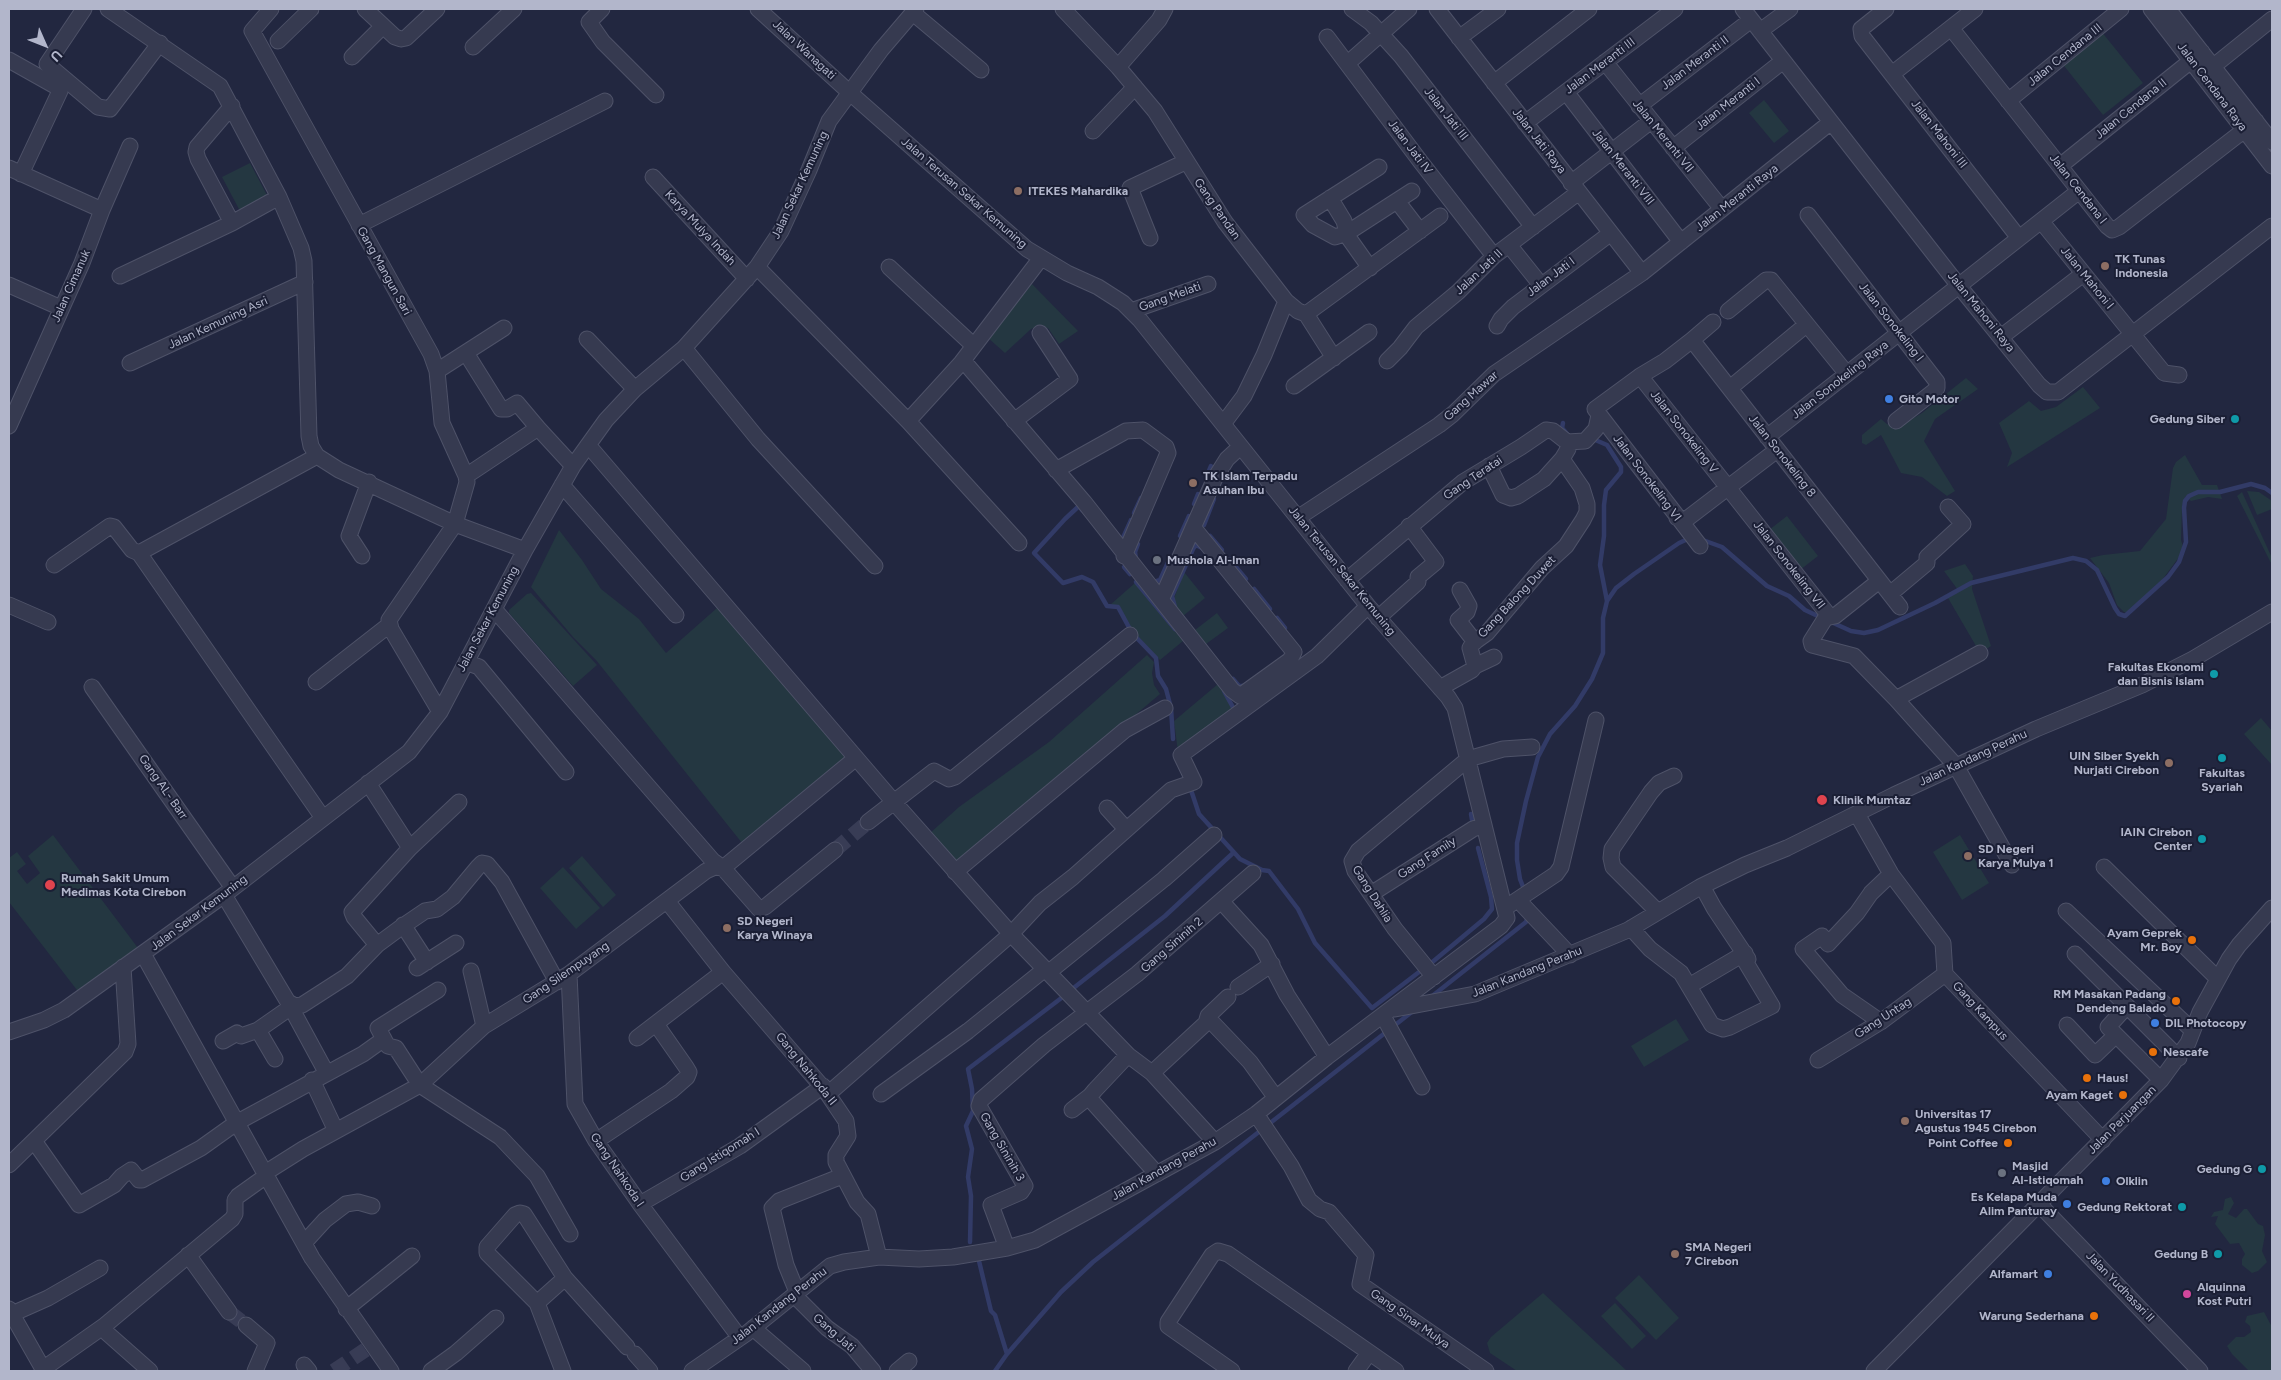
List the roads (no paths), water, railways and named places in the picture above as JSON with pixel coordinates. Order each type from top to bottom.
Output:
[{"type":"street","points":[[84,9],[47,64],[98,107],[110,109],[160,43]]},
{"type":"street","points":[[108,9],[215,81],[223,90],[232,106],[279,197],[301,248],[305,282],[309,436],[311,446],[317,456],[339,470],[369,482],[455,524],[524,550]]},
{"type":"street","name":"Gang Mangun Sari","points":[[271,9],[252,31],[431,354],[437,371],[442,423],[466,476]]},
{"type":"street","points":[[278,41],[311,9]]},
{"type":"street","points":[[365,9],[395,37],[401,39],[406,38],[437,9]]},
{"type":"street","points":[[474,47],[514,9]]},
{"type":"street","points":[[602,9],[589,22],[603,42],[656,95]]},
{"type":"street","name":"Jalan Wanagati","points":[[758,9],[849,92]]},
{"type":"street","name":"Gang Pandan","points":[[1063,9],[1135,87],[1166,127],[1185,162],[1225,222],[1286,300],[1298,311],[1306,314]]},
{"type":"street","points":[[1118,67],[1159,20],[1165,9]]},
{"type":"street","name":"Jalan Jati III","points":[[1352,9],[1380,33],[1401,56],[1533,227]]},
{"type":"street","points":[[1348,63],[1409,9]]},
{"type":"street","name":"Jalan Jati Raya","points":[[1437,9],[1642,273]]},
{"type":"street","points":[[1459,38],[1498,9]]},
{"type":"street","points":[[1494,83],[1589,9]]},
{"type":"street","name":"Jalan Meranti III","points":[[1525,123],[1675,9]]},
{"type":"street","name":"Jalan Meranti II","points":[[1639,106],[1751,20],[1790,9]]},
{"type":"street","name":"Jalan Mahoni III","points":[[1886,9],[1861,29],[1862,36],[2019,238]]},
{"type":"street","points":[[1892,74],[1975,9]]},
{"type":"street","name":"Jalan Cendana III","points":[[2008,101],[2121,9]]},
{"type":"street","name":"Jalan Cendana Raya","points":[[2151,9],[2197,56]]},
{"type":"street","name":"Jalan Cendana Raya","points":[[2168,9],[2208,71],[2257,128],[2272,142]]},
{"type":"street","points":[[915,11],[981,70]]},
{"type":"street","name":"Jalan Sekar Kemuning","points":[[9,1032],[54,1016],[143,954],[409,752],[440,712],[524,550],[573,466],[606,420],[635,389],[684,348],[752,273],[781,231],[810,170],[829,121],[881,50],[915,11]]},
{"type":"street","points":[[2208,71],[2272,19]]},
{"type":"street","name":"Jalan Mahoni Raya","points":[[1751,20],[1959,286],[2039,386],[2047,392],[2058,392],[2272,226]]},
{"type":"street","points":[[352,57],[383,26]]},
{"type":"street","name":"Jalan Cendana I","points":[[1951,28],[2112,230],[2119,227],[2257,128]]},
{"type":"street","name":"Jalan Jati IV","points":[[1327,37],[1420,162],[1494,256]]},
{"type":"street","name":"Jalan Cendana II","points":[[2060,166],[2197,56]]},
{"type":"street","points":[[9,60],[57,87],[60,91],[15,171],[102,210]]},
{"type":"street","name":"Jalan Meranti I","points":[[1672,148],[1784,61]]},
{"type":"street","name":"Jalan Meranti VII","points":[[1604,62],[1722,209]]},
{"type":"street","points":[[1093,131],[1135,87]]},
{"type":"street","name":"Jalan Terusan Sekar Kemuning","points":[[849,92],[1027,249],[1098,287],[1131,311],[1368,606],[1440,688],[1455,708],[1505,908]]},
{"type":"street","name":"Jalan Meranti VIII","points":[[1566,92],[1681,242]]},
{"type":"street","points":[[359,225],[605,101]]},
{"type":"street","points":[[232,106],[197,147],[196,152],[232,223]]},
{"type":"street","name":"Jalan Jati II","points":[[1387,361],[1400,348],[1416,326],[1458,292],[1494,256],[1533,227],[1612,152],[1651,121]]},
{"type":"street","name":"Jalan Meranti Raya","points":[[1642,273],[1830,122]]},
{"type":"street","name":"Jalan Cendana Raya","points":[[2257,128],[2272,166]]},
{"type":"street","name":"Jalan Cimanuk","points":[[9,426],[82,264],[102,210],[130,146]]},
{"type":"street","points":[[1150,238],[1130,188],[1185,162]]},
{"type":"street","points":[[1380,167],[1304,215],[1313,225],[1335,237],[1347,233],[1412,191]]},
{"type":"street","name":"Karya Mulya Indah","points":[[653,177],[908,421],[1019,543]]},
{"type":"street","points":[[1959,286],[2079,191]]},
{"type":"street","points":[[120,276],[232,223],[279,197]]},
{"type":"street","points":[[1330,198],[1344,221],[1347,233],[1370,268]]},
{"type":"street","points":[[1397,201],[1420,231]]},
{"type":"street","name":"Jalan Sonokeling I","points":[[1808,215],[1937,382],[1937,388],[1896,421]]},
{"type":"street","points":[[1334,358],[1306,314],[1440,216]]},
{"type":"street","name":"Jalan Mahoni I","points":[[2041,221],[2164,373],[2179,375]]},
{"type":"street","name":"Jalan Jati I","points":[[1497,326],[1513,307],[1611,233]]},
{"type":"street","points":[[1509,245],[1541,285]]},
{"type":"street","points":[[908,421],[974,346],[1041,258]]},
{"type":"street","points":[[889,267],[974,346]]},
{"type":"street","name":"Gang Mawar","points":[[1299,518],[1439,426],[1494,374],[1642,273]]},
{"type":"street","points":[[2001,337],[2083,274]]},
{"type":"street","points":[[1728,311],[1766,280],[1771,280],[1846,374]]},
{"type":"street","name":"Jalan Kemuning Asri","points":[[130,363],[305,282]]},
{"type":"street","name":"Gang Melati","points":[[1131,311],[1208,284]]},
{"type":"street","points":[[9,285],[61,308]]},
{"type":"street","name":"Jalan Sonokeling Raya","points":[[1767,437],[1959,286]]},
{"type":"street","points":[[1223,424],[1244,396],[1260,364],[1286,300]]},
{"type":"street","points":[[1489,466],[1503,495],[1511,498],[1518,496],[1544,479],[1562,459],[1568,449],[1567,442],[1589,438],[1599,422],[1597,412],[1640,376],[1665,361],[1713,322]]},
{"type":"street","points":[[1730,388],[1806,325]]},
{"type":"street","points":[[437,371],[504,328]]},
{"type":"street","points":[[1294,386],[1368,332]]},
{"type":"street","points":[[1014,421],[1070,380],[1040,333]]},
{"type":"street","points":[[587,339],[635,389]]},
{"type":"street","name":"Jalan Sonokeling 8","points":[[1692,340],[1900,607]]},
{"type":"street","points":[[684,348],[758,439],[875,566]]},
{"type":"street","points":[[466,353],[501,409],[507,409],[517,403],[573,466]]},
{"type":"street","points":[[968,365],[1084,502],[1124,556],[1236,694],[1240,696],[1293,656],[1292,648],[1193,527]]},
{"type":"street","name":"Jalan Sonokeling V","points":[[1640,376],[1728,488]]},
{"type":"street","name":"Jalan Sonokeling VI","points":[[1597,412],[1700,546]]},
{"type":"street","points":[[440,712],[389,625],[390,616],[455,524],[467,482],[466,476],[538,428]]},
{"type":"street","points":[[1056,470],[1126,431],[1143,430],[1166,447],[1168,453],[1124,556]]},
{"type":"street","name":"Gang Teratai","points":[[1347,580],[1456,487],[1546,430],[1553,431],[1567,442]]},
{"type":"street","points":[[588,445],[893,801],[1011,934],[1128,1055],[1152,1073],[1215,1142]]},
{"type":"street","points":[[1161,600],[1215,478],[1227,459],[1240,447]]},
{"type":"street","points":[[1677,518],[1683,520],[1688,518],[1777,450]]},
{"type":"street","points":[[139,554],[317,456]]},
{"type":"street","name":"Gang Balong Duwet","points":[[1475,666],[1470,648],[1487,632],[1542,568],[1566,546],[1587,512],[1587,504],[1582,488],[1562,459]]},
{"type":"street","points":[[362,556],[349,536],[369,482]]},
{"type":"street","points":[[562,485],[676,615]]},
{"type":"street","name":"Jalan Sonokeling VII","points":[[1728,488],[1826,618],[1835,616],[1879,581]]},
{"type":"street","points":[[1890,594],[1927,563],[1927,557],[1963,524],[1948,506]]},
{"type":"street","points":[[54,565],[110,526],[114,527],[132,550],[139,554],[323,818]]},
{"type":"street","points":[[1378,618],[1418,582],[1418,577],[1436,562],[1408,526]]},
{"type":"street","points":[[1460,590],[1469,606],[1467,612],[1458,620],[1475,642]]},
{"type":"street","points":[[9,605],[48,622]]},
{"type":"street","name":"Gang Istiqomah I","points":[[640,1204],[740,1146],[825,1090],[1011,934],[1040,903],[1073,877],[1171,790],[1194,782],[1181,755],[1317,656],[1368,606]]},
{"type":"street","points":[[494,609],[713,861],[723,868],[759,909],[765,907],[835,850]]},
{"type":"street","name":"Jalan Kandang Perahu","points":[[692,1371],[714,1365],[740,1338],[830,1266],[878,1257],[919,1259],[953,1257],[1007,1248],[1035,1240],[1215,1142],[1263,1124],[1276,1098],[1327,1057],[1389,1022],[1407,1007],[1475,994],[1632,928],[1702,886],[1956,766],[2142,685],[2193,659],[2272,612]]},
{"type":"street","points":[[1826,618],[1811,641],[1812,645],[1854,656],[1896,699],[1956,766],[2012,865]]},
{"type":"street","points":[[316,682],[389,625]]},
{"type":"street","points":[[868,822],[934,771],[949,779],[955,777],[1130,635]]},
{"type":"street","points":[[1896,699],[1980,653]]},
{"type":"street","points":[[1440,688],[1472,670],[1475,666],[1494,657]]},
{"type":"street","points":[[466,662],[479,667],[566,772]]},
{"type":"street","name":"Gang AL- Barr","points":[[92,687],[228,891],[326,1072]]},
{"type":"street","points":[[956,872],[1125,730],[1165,708]]},
{"type":"street","points":[[1422,1087],[1389,1022],[1434,977],[1501,926],[1507,918],[1505,908],[1521,901],[1539,885],[1556,874],[1561,867],[1596,720]]},
{"type":"street","points":[[1468,760],[1503,749],[1532,747]]},
{"type":"street","name":"Gang Silempuyang","points":[[41,1370],[104,1326],[232,1219],[235,1214],[235,1200],[238,1196],[265,1175],[336,1132],[420,1085],[484,1026],[563,978],[706,871],[715,867],[723,868],[856,758]]},
{"type":"street","name":"Gang Dahlia","points":[[1434,977],[1395,929],[1355,871],[1352,861],[1358,851],[1468,760]]},
{"type":"street","points":[[1658,912],[1613,868],[1612,849],[1651,792],[1659,783],[1674,776]]},
{"type":"street","points":[[368,783],[410,848]]},
{"type":"street","points":[[377,945],[352,912],[410,848],[459,802]]},
{"type":"street","points":[[1107,808],[1126,829]]},
{"type":"street","name":"Gang Kampus","points":[[1857,814],[1891,874],[1944,943],[1945,974],[2103,1140]]},
{"type":"street","name":"Gang Family","points":[[1372,894],[1473,829],[1484,824]]},
{"type":"street","points":[[882,1094],[1047,971],[1164,879],[1214,835]]},
{"type":"street","points":[[223,1041],[237,1033],[241,1036],[258,1030],[290,1004],[295,1006],[302,1005],[331,988],[347,976],[377,945],[403,925],[425,911],[437,909],[454,897],[482,864],[487,864],[502,882],[563,978]]},
{"type":"street","points":[[2104,868],[2218,979]]},
{"type":"street","name":"Gang Sininih 2","points":[[1087,1013],[1137,974],[1253,873]]},
{"type":"street","points":[[1881,1022],[1842,995],[1803,949],[1822,936],[1828,944],[1857,913],[1871,893],[1891,874]]},
{"type":"street","points":[[1632,928],[1650,949],[1680,973],[1712,1025],[1723,1029],[1772,1006],[1745,961],[1748,959],[1714,908],[1702,886]]},
{"type":"street","name":"Gang Nahkoda II","points":[[667,901],[723,972],[825,1090],[846,1121],[849,1130],[848,1136],[836,1155],[836,1162],[857,1202],[868,1214],[878,1257]]},
{"type":"street","points":[[1221,901],[1261,945],[1287,995],[1327,1057]]},
{"type":"street","points":[[1521,901],[1570,955]]},
{"type":"street","name":"Jalan Perjuangan","points":[[1874,1371],[2161,1080],[2179,1058],[2218,979],[2239,945],[2272,908]]},
{"type":"street","points":[[2066,911],[2192,1030]]},
{"type":"street","points":[[403,925],[422,965],[456,943]]},
{"type":"street","points":[[143,954],[304,1244],[346,1309],[391,1371]]},
{"type":"street","points":[[1689,986],[1745,954]]},
{"type":"street","points":[[2075,954],[2179,1058]]},
{"type":"street","points":[[1152,1073],[1206,1023],[1208,1018],[1233,992],[1272,964]]},
{"type":"street","points":[[9,1165],[125,1052],[128,1044],[123,967]]},
{"type":"street","points":[[471,972],[484,1026]]},
{"type":"street","points":[[636,1038],[723,972]]},
{"type":"street","name":"Gang Untag","points":[[1818,1060],[1881,1022],[1945,974]]},
{"type":"street","name":"Gang Nahkoda I","points":[[563,978],[575,1104],[596,1141],[640,1204],[740,1338]]},
{"type":"street","points":[[438,990],[378,1028],[388,1046],[396,1048],[420,1085],[500,1137],[537,1176],[570,1234]]},
{"type":"street","points":[[2128,1006],[2108,1028],[2161,1080]]},
{"type":"street","name":"Gang Sininih 3","points":[[1007,1248],[991,1205],[1021,1192],[1024,1186],[979,1106],[981,1100],[1044,1045],[1087,1013]]},
{"type":"street","points":[[1208,1018],[1250,1062],[1276,1098]]},
{"type":"street","points":[[596,1141],[671,1091],[687,1077],[689,1072],[656,1024]]},
{"type":"street","points":[[2067,1025],[2095,1054],[2116,1036]]},
{"type":"street","points":[[258,1030],[275,1059]]},
{"type":"street","points":[[34,1141],[79,1205],[114,1185],[131,1170],[139,1180],[142,1180],[201,1148],[236,1123],[326,1072],[363,1054],[384,1039]]},
{"type":"street","points":[[1072,1110],[1090,1096],[1128,1055]]},
{"type":"street","points":[[312,1080],[336,1132]]},
{"type":"street","points":[[1090,1096],[1093,1102],[1157,1174]]},
{"type":"street","name":"Gang Sinar Mulya","points":[[1263,1124],[1291,1166],[1309,1200],[1320,1209],[1329,1212],[1366,1255],[1360,1284],[1486,1371]]},
{"type":"street","points":[[796,1294],[786,1265],[772,1208],[779,1201],[842,1176]]},
{"type":"street","points":[[304,1244],[325,1220],[346,1204],[358,1202],[372,1206]]},
{"type":"street","name":"Jalan Yudhasari II","points":[[2039,1204],[2200,1371]]},
{"type":"street","points":[[563,1371],[537,1303],[487,1253],[487,1248],[516,1215],[524,1214],[565,1278],[650,1371]]},
{"type":"street","points":[[1232,1371],[1168,1326],[1168,1322],[1212,1255],[1218,1251],[1228,1254],[1396,1371]]},
{"type":"street","points":[[188,1255],[229,1312]]},
{"type":"street","points":[[346,1309],[412,1256]]},
{"type":"street","points":[[41,1370],[10,1311],[48,1298],[100,1268]]},
{"type":"street","points":[[537,1303],[565,1278]]},
{"type":"street","name":"Gang Jati","points":[[796,1294],[827,1328],[852,1346],[873,1371]]},
{"type":"street","points":[[431,1371],[456,1353],[496,1318]]},
{"type":"street","points":[[246,1326],[267,1343],[255,1371]]},
{"type":"street","points":[[753,1328],[803,1371]]},
{"type":"street","points":[[107,1333],[150,1371]]},
{"type":"street","points":[[1356,1371],[1369,1353]]},
{"type":"street","points":[[897,1371],[909,1361]]},
{"type":"waterway","points":[[1563,423],[1562,428],[1568,435]]},
{"type":"waterway","points":[[1525,892],[1520,879],[1517,843],[1538,757],[1550,734],[1575,706],[1592,679],[1603,653],[1603,618],[1607,601],[1600,565],[1604,536],[1604,505],[1606,490],[1621,472],[1621,467],[1607,445],[1593,439]]},
{"type":"waterway","points":[[1208,473],[1211,466]]},
{"type":"waterway","points":[[1829,621],[1851,631],[1864,633],[1878,630],[1935,603],[1971,583],[2073,558],[2086,561],[2097,570],[2115,608],[2119,614],[2125,616],[2168,577],[2179,562],[2186,542],[2184,508],[2185,501],[2189,496],[2198,492],[2220,492],[2251,484],[2265,488],[2272,493]]},
{"type":"waterway","points":[[1194,504],[1198,494]]},
{"type":"waterway","points":[[1134,513],[1141,498]]},
{"type":"waterway","points":[[1204,525],[1214,499]]},
{"type":"waterway","points":[[1082,510],[1079,506],[1034,553],[1063,583],[1082,577],[1093,582],[1107,606],[1118,607],[1132,633],[1156,658],[1158,676],[1166,689],[1171,708],[1173,739]]},
{"type":"waterway","points":[[1180,536],[1189,516]]},
{"type":"waterway","points":[[1119,537],[1122,540],[1131,520]]},
{"type":"waterway","points":[[1210,536],[1222,550]]},
{"type":"waterway","points":[[1607,601],[1616,588],[1634,574],[1679,543],[1690,538]]},
{"type":"waterway","points":[[1700,539],[1722,547],[1767,586],[1789,596],[1805,610],[1822,618]]},
{"type":"waterway","points":[[1136,559],[1135,552],[1138,544]]},
{"type":"waterway","points":[[1175,607],[1172,596],[1193,549],[1196,545],[1202,548]]},
{"type":"waterway","points":[[1152,579],[1154,582],[1160,580],[1170,558]]},
{"type":"waterway","points":[[1230,560],[1246,579]]},
{"type":"waterway","points":[[1124,567],[1130,574]]},
{"type":"waterway","points":[[1136,582],[1175,629]]},
{"type":"waterway","points":[[1254,589],[1270,609]]},
{"type":"waterway","points":[[1277,618],[1285,628]]},
{"type":"waterway","points":[[1233,679],[1239,686],[1246,686]]},
{"type":"waterway","points":[[1224,691],[1235,711]]},
{"type":"waterway","points":[[1190,787],[1199,814],[1240,859],[1262,870],[1269,871],[1298,909],[1315,943],[1372,1008],[1423,969]]},
{"type":"waterway","points":[[1471,814],[1473,825]]},
{"type":"waterway","points":[[1430,964],[1484,919],[1492,909],[1491,897],[1478,848]]},
{"type":"waterway","points":[[1071,990],[1165,916],[1233,853]]},
{"type":"waterway","points":[[1431,997],[1526,922],[1528,916]]},
{"type":"waterway","points":[[970,1242],[971,1196],[968,1177],[972,1149],[966,1126],[973,1111],[972,1089],[968,1069],[1064,996]]},
{"type":"waterway","points":[[995,1371],[1007,1354],[1061,1292],[1093,1262],[1413,1011]]},
{"type":"waterway","points":[[979,1261],[991,1311],[995,1315],[1007,1354]]},
{"type":"tunnel","points":[[835,850],[868,822]]},
{"type":"tunnel","points":[[229,1312],[246,1325]]},
{"type":"tunnel","points":[[334,1371],[371,1346]]},
{"type":"place","name":"ITEKES Mahardika","points":[[1018,191]]},
{"type":"place","name":"TK Tunas Indonesia","points":[[2105,266]]},
{"type":"place","name":"Gito Motor","points":[[1889,399]]},
{"type":"place","name":"Gedung Siber","points":[[2235,419]]},
{"type":"place","name":"TK Islam Terpadu Asuhan Ibu","points":[[1193,483]]},
{"type":"place","name":"Mushola Al-Iman","points":[[1157,560]]},
{"type":"place","name":"Fakultas Ekonomi dan Bisnis Islam","points":[[2214,674]]},
{"type":"place","name":"Fakultas Syariah","points":[[2222,758]]},
{"type":"place","name":"UIN Siber Syekh Nurjati Cirebon","points":[[2169,763]]},
{"type":"place","name":"Klinik Mumtaz","points":[[1822,800]]},
{"type":"place","name":"IAIN Cirebon Center","points":[[2202,839]]},
{"type":"place","name":"SD Negeri Karya Mulya 1","points":[[1968,856]]},
{"type":"place","name":"Rumah Sakit Umum Medimas Kota Cirebon","points":[[50,885]]},
{"type":"place","name":"SD Negeri Karya Winaya","points":[[727,928]]},
{"type":"place","name":"Ayam Geprek Mr. Boy","points":[[2192,940]]},
{"type":"place","name":"RM Masakan Padang Dendeng Balado","points":[[2176,1001]]},
{"type":"place","name":"DIL Photocopy","points":[[2155,1023]]},
{"type":"place","name":"Nescafe","points":[[2153,1052]]},
{"type":"place","name":"Haus!","points":[[2087,1078]]},
{"type":"place","name":"Ayam Kaget","points":[[2123,1095]]},
{"type":"place","name":"Universitas 17 Agustus 1945 Cirebon","points":[[1905,1121]]},
{"type":"place","name":"Point Coffee","points":[[2008,1143]]},
{"type":"place","name":"Gedung G","points":[[2262,1169]]},
{"type":"place","name":"Masjid Al-Istiqomah","points":[[2002,1173]]},
{"type":"place","name":"Olklin","points":[[2106,1181]]},
{"type":"place","name":"Es Kelapa Muda Alim Panturay","points":[[2067,1204]]},
{"type":"place","name":"Gedung Rektorat","points":[[2182,1207]]},
{"type":"place","name":"SMA Negeri 7 Cirebon","points":[[1675,1254]]},
{"type":"place","name":"Gedung B","points":[[2218,1254]]},
{"type":"place","name":"Alfamart","points":[[2048,1274]]},
{"type":"place","name":"Alquinna Kost Putri","points":[[2187,1294]]},
{"type":"place","name":"Warung Sederhana","points":[[2094,1316]]}]
